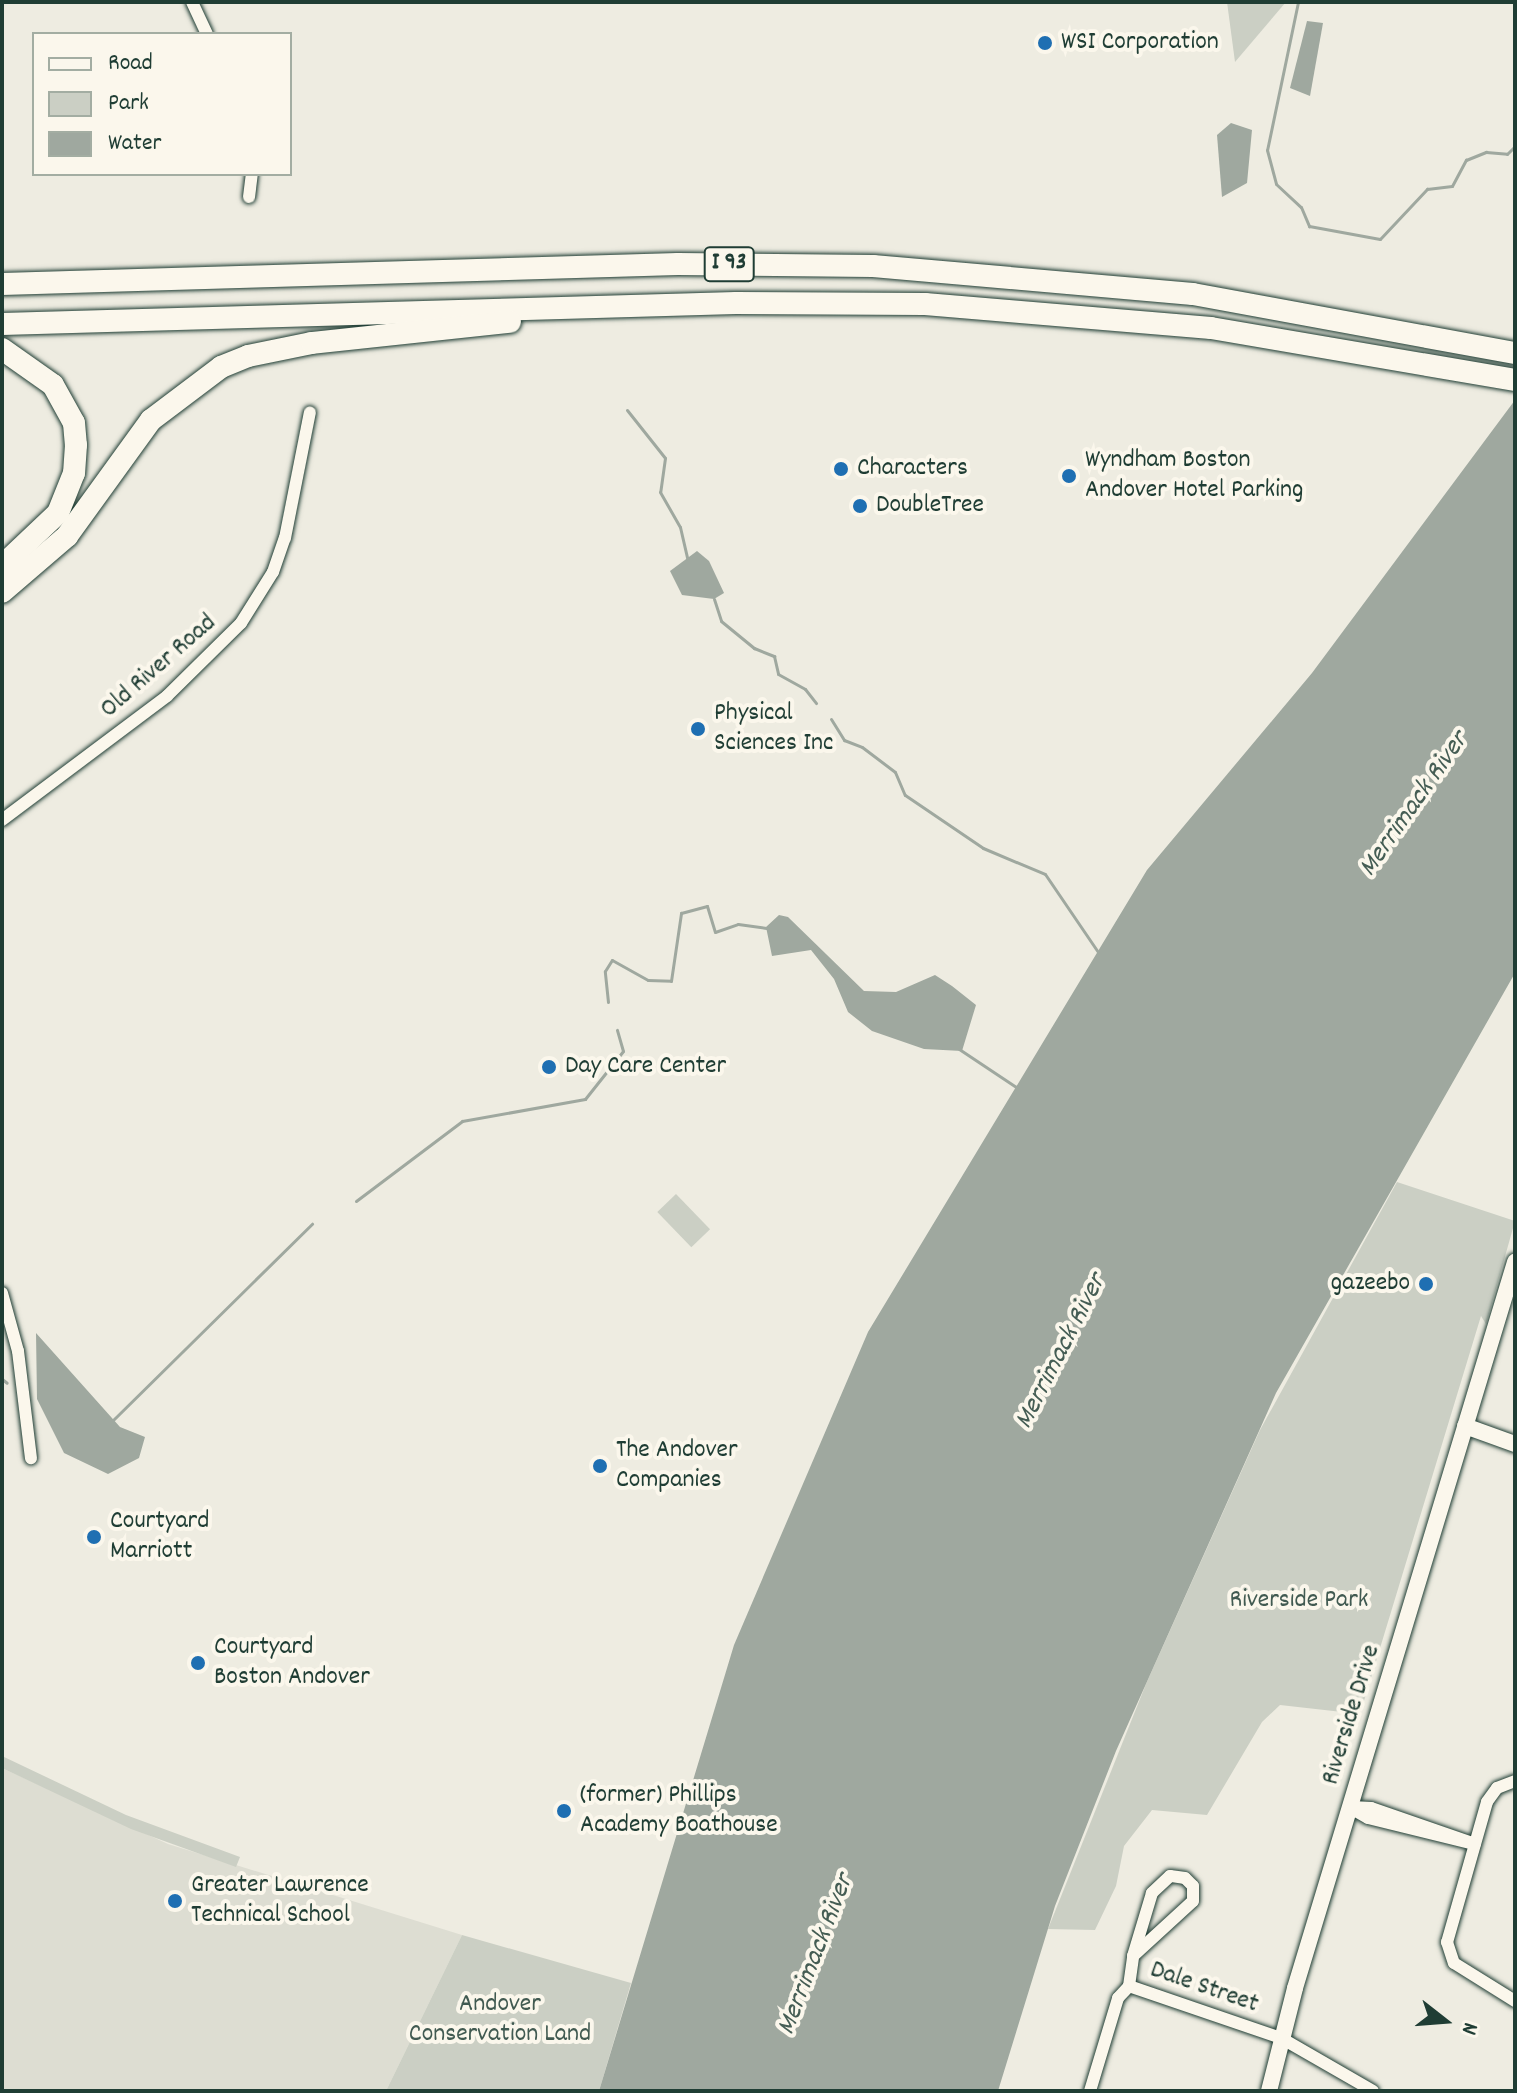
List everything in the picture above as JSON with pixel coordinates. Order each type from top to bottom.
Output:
[{"type":"highway","name":"I 93","points":[[2,284],[678,264],[873,266],[1193,294],[1515,353]]},
{"type":"highway","name":"I 93","points":[[2,324],[848,302],[1035,311],[1211,328],[1515,380]]},
{"type":"highway","points":[[2,592],[67,536],[151,420],[221,367],[248,356],[312,343],[616,306]]},
{"type":"highway","points":[[2,349],[53,385],[74,423],[76,445],[69,493],[58,513],[2,566]]},
{"type":"main road","name":"Riverside Drive","points":[[1269,2091],[1281,2038],[1349,1807],[1515,1262]]},
{"type":"main road","points":[[1465,1426],[1515,1444]]},
{"type":"street","points":[[192,2],[206,32]]},
{"type":"street","points":[[249,197],[252,176]]},
{"type":"street","name":"Old River Road","points":[[2,820],[167,696],[241,623],[273,572],[285,538],[310,412]]},
{"type":"street","points":[[2,1293],[16,1340],[31,1458]]},
{"type":"street","points":[[1515,1781],[1491,1795],[1449,1930],[1448,1953],[1460,1968],[1515,2001]]},
{"type":"street","points":[[1349,1807],[1371,1808],[1475,1844]]},
{"type":"street","points":[[1129,1986],[1133,1956],[1152,1893],[1170,1876],[1188,1880],[1195,1894],[1191,1905],[1133,1956]]},
{"type":"street","name":"Dale Street","points":[[1090,2091],[1118,1998],[1129,1986],[1281,2038],[1373,2091]]},
{"type":"shaded area","name":"Greater Lawrence Technical School","points":[[2,1768],[168,1844],[462,1935],[386,2091],[2,2091]]},
{"type":"green space","points":[[1227,2],[1286,2],[1235,62]]},
{"type":"green space","name":"Riverside Park","points":[[1397,1182],[1515,1221],[1486,1324],[1481,1316],[1360,1714],[1280,1705],[1262,1722],[1207,1815],[1152,1810],[1124,1846],[1116,1886],[1095,1930],[1048,1929],[1146,1684],[1260,1430]]},
{"type":"green space","points":[[676,1194],[710,1229],[691,1247],[657,1212]]},
{"type":"green space","points":[[2,1756],[126,1815],[240,1857],[236,1867],[131,1829],[2,1768]]},
{"type":"green space","name":"Andover Conservation Land","points":[[462,1935],[631,1983],[599,2091],[386,2091]]},
{"type":"water","points":[[1307,21],[1323,23],[1310,96],[1290,88]]},
{"type":"water","points":[[1231,123],[1252,130],[1247,183],[1222,197],[1217,135]]},
{"type":"water","name":"Merrimack River","points":[[1515,400],[1515,973],[1276,1393],[1116,1751],[1055,1906],[998,2091],[599,2091],[734,1645],[868,1332],[1147,870],[1312,673]]},
{"type":"water","points":[[697,551],[709,561],[724,593],[714,599],[682,595],[670,571]]},
{"type":"water","points":[[779,915],[788,917],[864,991],[896,992],[935,975],[952,986],[976,1005],[962,1051],[924,1049],[872,1031],[848,1012],[834,979],[811,950],[772,956],[766,927]]},
{"type":"water","points":[[36,1333],[120,1427],[145,1437],[139,1458],[108,1474],[64,1453],[37,1399]]},
{"type":"waterway","points":[[1298,2],[1267,150],[1276,184],[1301,207],[1309,226],[1380,239],[1427,189],[1452,186],[1466,160],[1486,152],[1507,154],[1515,146]]},
{"type":"waterway","points":[[627,410],[665,458],[660,492],[680,527],[687,558]]},
{"type":"waterway","points":[[714,599],[721,621],[754,648],[774,656],[778,674],[805,689],[816,703]]},
{"type":"waterway","points":[[831,719],[844,740],[862,747],[895,772],[905,795],[983,848],[1045,874],[1098,952]]},
{"type":"waterway","points":[[608,1002],[605,971],[612,960],[648,980],[671,981],[681,913],[707,906],[715,932],[738,924],[768,928]]},
{"type":"waterway","points":[[356,1201],[462,1121],[585,1099],[623,1051],[617,1030]]},
{"type":"waterway","points":[[959,1049],[1016,1087]]},
{"type":"waterway","points":[[112,1421],[312,1224]]},
{"type":"waterway","points":[[2,1379],[7,1383]]},
{"type":"place","name":"WSI Corporation","points":[[1045,43]]},
{"type":"place","name":"Characters","points":[[841,469]]},
{"type":"place","name":"Wyndham Boston Andover Hotel Parking","points":[[1069,476]]},
{"type":"place","name":"DoubleTree","points":[[860,506]]},
{"type":"place","name":"Physical Sciences Inc","points":[[698,729]]},
{"type":"place","name":"Day Care Center","points":[[549,1067]]},
{"type":"place","name":"gazeebo","points":[[1426,1284]]},
{"type":"place","name":"The Andover Companies","points":[[600,1466]]},
{"type":"place","name":"Courtyard Marriott","points":[[94,1537]]},
{"type":"place","name":"Courtyard Boston Andover","points":[[198,1663]]},
{"type":"place","name":"(former) Phillips Academy Boathouse","points":[[564,1811]]},
{"type":"place","name":"Greater Lawrence Technical School","points":[[175,1901]]}]
